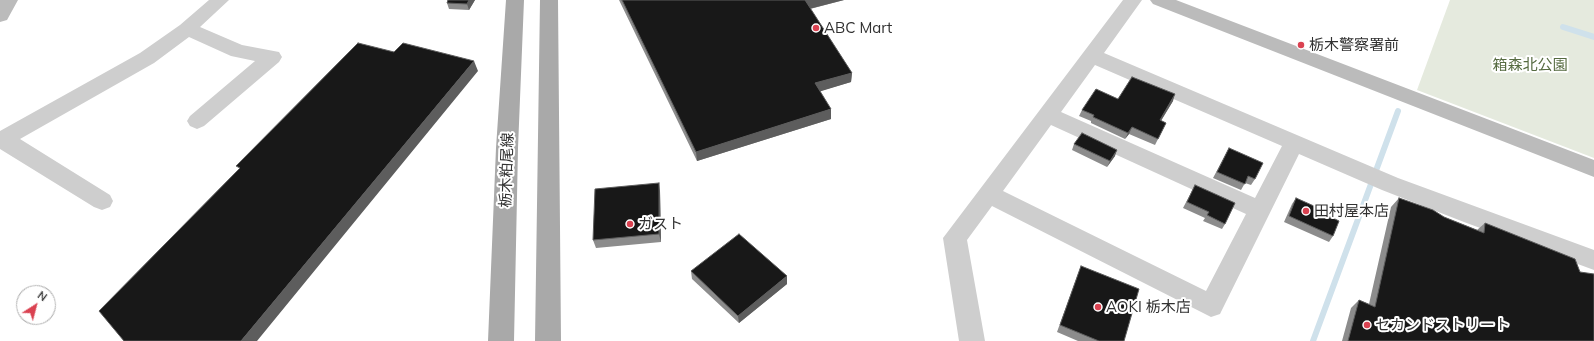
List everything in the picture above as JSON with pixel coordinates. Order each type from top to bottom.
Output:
[{"type":"main road","name":"栃木粕尾線","points":[[501,341],[507,148],[515,0]]},
{"type":"main road","points":[[548,341],[549,0]]},
{"type":"street","points":[[0,16],[9,0]]},
{"type":"street","points":[[102,201],[2,140],[147,58],[187,29],[220,0]]},
{"type":"street","points":[[972,341],[955,238],[1133,0]]},
{"type":"street","points":[[1159,0],[1594,169]]},
{"type":"street","points":[[187,29],[238,51],[272,57],[197,122]]},
{"type":"street","points":[[1092,55],[1294,143],[1472,216],[1594,260]]},
{"type":"street","points":[[1047,114],[1260,210]]},
{"type":"street","points":[[988,194],[1211,306],[1294,143]]},
{"type":"green space","name":"箱森北公園","points":[[1450,0],[1594,0],[1594,158],[1417,90]]},
{"type":"building","points":[[448,0],[469,0],[467,4],[447,3]]},
{"type":"building","points":[[622,0],[805,0],[852,73],[815,83],[831,109],[696,152]]},
{"type":"building","points":[[358,43],[394,52],[403,43],[474,61],[241,341],[124,341],[99,311],[240,168],[236,166]]},
{"type":"building","points":[[1132,77],[1175,94],[1160,120],[1166,123],[1158,139],[1132,127],[1128,133],[1093,117],[1094,115],[1082,110],[1096,89],[1118,99]]},
{"type":"building","points":[[1082,133],[1117,150],[1110,161],[1074,144]]},
{"type":"building","points":[[1229,148],[1263,163],[1255,179],[1248,176],[1245,184],[1217,172]]},
{"type":"building","points":[[659,183],[659,234],[593,240],[595,189]]},
{"type":"building","points":[[1195,185],[1235,203],[1225,224],[1207,215],[1209,212],[1187,202]]},
{"type":"building","points":[[1296,198],[1334,215],[1333,218],[1339,221],[1333,236],[1289,216]]},
{"type":"building","points":[[1399,198],[1433,210],[1444,217],[1484,233],[1485,223],[1575,259],[1580,272],[1594,274],[1594,341],[1348,341],[1359,300],[1375,307]]},
{"type":"building","points":[[739,234],[787,276],[738,316],[691,271]]},
{"type":"building","points":[[1081,266],[1139,289],[1124,341],[1099,341],[1060,325]]},
{"type":"waterway","points":[[1563,27],[1594,37]]},
{"type":"waterway","points":[[1313,341],[1398,111]]},
{"type":"place","name":"ABC Mart","points":[[816,28]]},
{"type":"place","name":"栃木警察署前","points":[[1301,45]]},
{"type":"place","name":"田村屋本店","points":[[1306,211]]},
{"type":"place","name":"ガスト","points":[[630,224]]},
{"type":"place","name":"AOKI 栃木店","points":[[1098,307]]},
{"type":"place","name":"セカンドストリート","points":[[1367,325]]}]
